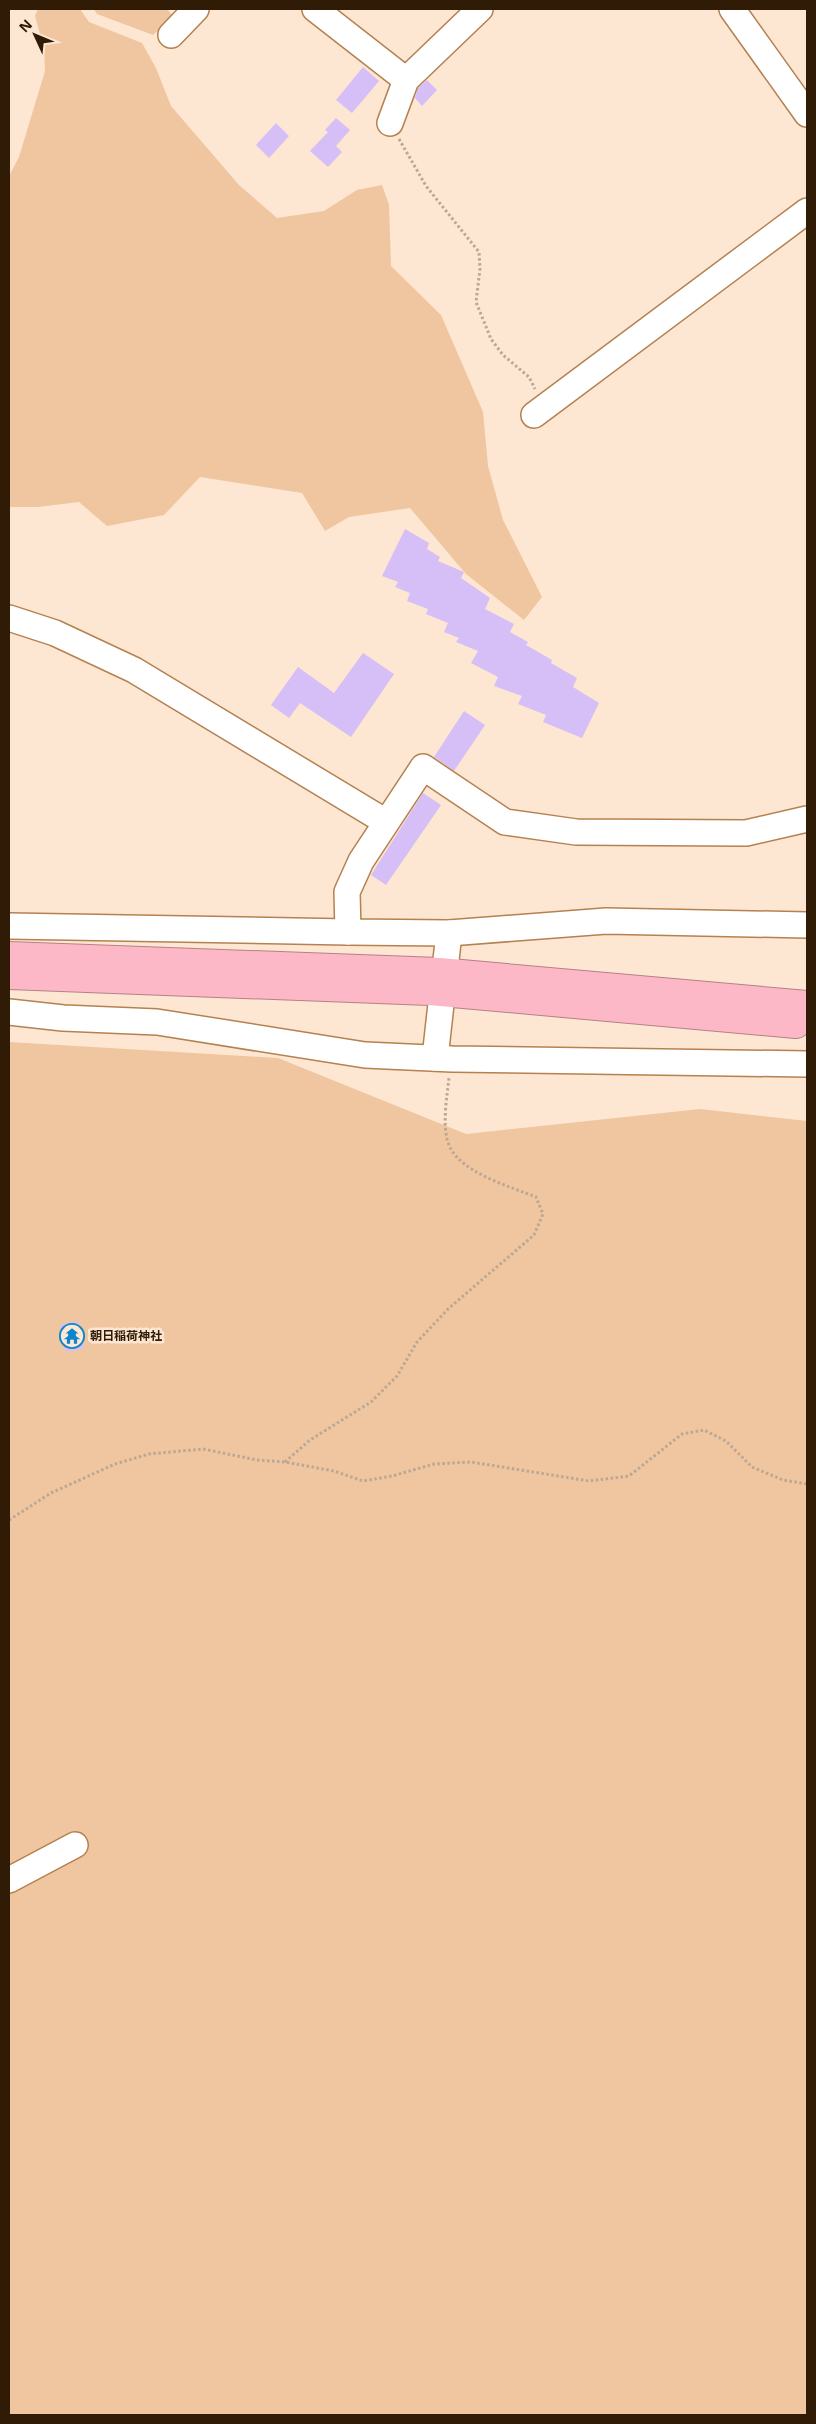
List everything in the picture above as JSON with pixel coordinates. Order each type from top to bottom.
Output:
[{"type":"highway","points":[[9,956],[439,972],[807,1005]]},
{"type":"highway","points":[[9,976],[430,992],[807,1025]]},
{"type":"highway","points":[[659,992],[807,990]]},
{"type":"street","points":[[171,36],[196,9]]},
{"type":"street","points":[[315,9],[406,80]]},
{"type":"street","points":[[390,123],[406,80],[480,9]]},
{"type":"street","points":[[732,9],[807,114]]},
{"type":"street","points":[[539,411],[807,211]]},
{"type":"street","points":[[9,618],[55,633],[134,670],[386,822]]},
{"type":"street","points":[[348,932],[347,892],[361,861],[423,767],[505,822],[576,832],[746,833],[807,819]]},
{"type":"street","points":[[9,926],[449,933],[606,921],[807,925]]},
{"type":"street","points":[[446,960],[449,933]]},
{"type":"street","points":[[441,1004],[443,1059]]},
{"type":"street","points":[[9,1012],[63,1018],[157,1022],[365,1055],[443,1059],[807,1064]]},
{"type":"street","points":[[9,1880],[75,1845]]},
{"type":"path","points":[[390,123],[426,186],[479,252],[480,269],[476,302],[491,339],[503,355],[529,377],[539,411]]},
{"type":"path","points":[[285,1462],[310,1440],[371,1402],[397,1376],[417,1342],[448,1309],[534,1235],[537,1228],[542,1214],[536,1197],[468,1167],[450,1147],[445,1120],[443,1059]]},
{"type":"path","points":[[9,1520],[51,1493],[115,1464],[149,1454],[203,1449],[257,1460],[285,1462],[334,1471],[363,1481],[392,1476],[434,1464],[471,1462],[589,1481],[629,1476],[682,1434],[704,1430],[726,1441],[752,1466],[783,1480],[807,1484]]},
{"type":"shaded area","points":[[38,9],[80,9],[89,22],[142,43],[156,68],[171,106],[239,185],[277,218],[324,211],[357,190],[382,185],[389,205],[391,266],[441,315],[483,412],[488,466],[503,520],[542,597],[524,620],[466,574],[410,508],[349,517],[325,531],[302,493],[200,477],[164,515],[107,526],[79,502],[38,507],[9,507],[9,176],[19,157],[45,71],[44,49],[35,16]]},
{"type":"shaded area","points":[[94,9],[167,9],[173,16],[153,35],[97,14]]},
{"type":"shaded area","points":[[9,1042],[278,1058],[466,1134],[700,1109],[807,1121],[807,2415],[9,2415]]},
{"type":"building","points":[[363,67],[379,81],[352,113],[336,100]]},
{"type":"building","points":[[427,80],[437,90],[422,106],[415,98],[418,88]]},
{"type":"building","points":[[336,118],[350,130],[336,146],[342,152],[328,167],[310,151],[328,132],[325,130]]},
{"type":"building","points":[[276,123],[289,136],[269,158],[256,145]]},
{"type":"building","points":[[405,529],[429,543],[427,549],[440,557],[438,561],[464,572],[461,578],[490,598],[485,609],[514,624],[510,632],[528,642],[526,645],[552,660],[551,663],[577,678],[573,687],[599,703],[582,738],[543,722],[546,715],[518,704],[522,696],[494,686],[498,677],[471,663],[478,651],[456,642],[459,638],[444,632],[448,623],[426,614],[428,609],[407,601],[410,593],[395,587],[398,582],[382,576]]},
{"type":"building","points":[[363,653],[394,674],[351,737],[300,703],[289,718],[271,705],[298,667],[334,693]]},
{"type":"building","points":[[464,711],[485,725],[454,771],[434,757]]},
{"type":"building","points":[[423,793],[441,805],[386,885],[371,875]]},
{"type":"building","name":"朝日稲荷神社","points":[[78,1321],[84,1348],[66,1352],[60,1325]]},
{"type":"place","name":"朝日稲荷神社","points":[[72,1336]]}]
